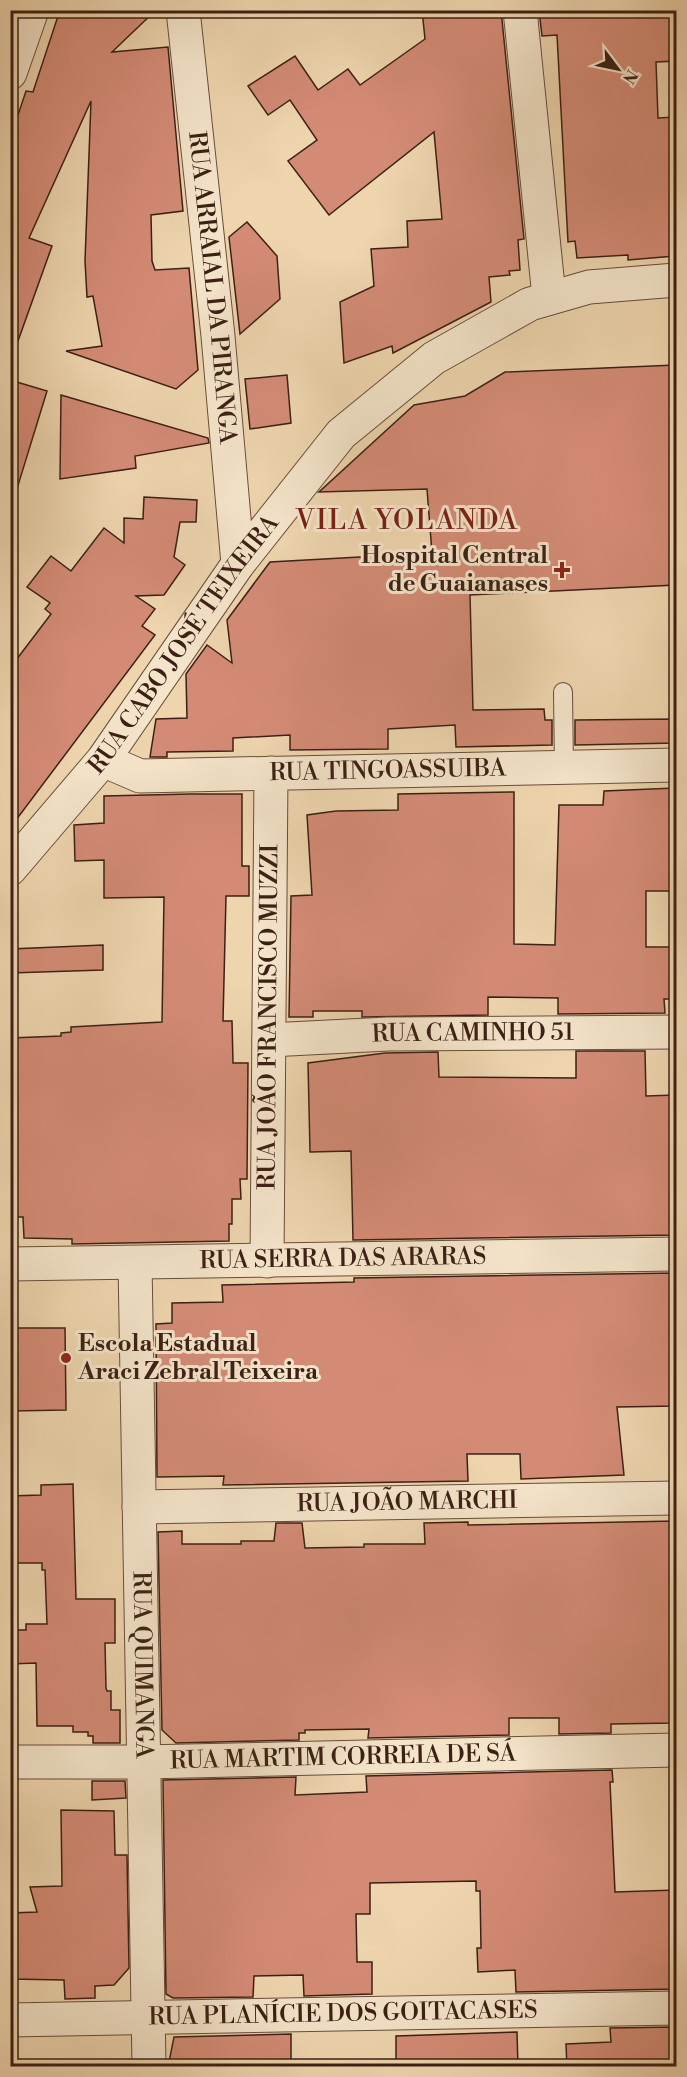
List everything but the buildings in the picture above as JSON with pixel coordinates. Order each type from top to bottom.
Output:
[{"type":"street","points":[[10,73],[32,10]]},
{"type":"street","name":"RUA ARRAIAL DA PIRANGA","points":[[183,10],[218,336],[238,564]]},
{"type":"street","points":[[520,10],[549,297]]},
{"type":"street","name":"RUA CABO JOSÉ TEIXEIRA","points":[[10,870],[103,760],[238,564],[341,434],[434,358],[530,304],[589,287],[676,280]]},
{"type":"street","name":"RUA TINGOASSUIBA","points":[[103,760],[140,776],[676,765]]},
{"type":"street","name":"RUA JOÃO FRANCISCO MUZZI","points":[[267,1261],[271,773]]},
{"type":"street","name":"RUA CAMINHO 51","points":[[269,1040],[388,1034],[676,1032]]},
{"type":"street","name":"RUA SERRA DAS ARARAS","points":[[10,1264],[676,1254]]},
{"type":"street","name":"RUA QUIMANGA","points":[[135,1263],[149,2067]]},
{"type":"street","name":"RUA JOÃO MARCHI","points":[[139,1507],[676,1498]]},
{"type":"street","name":"RUA MARTIM CORREIA DE SÁ","points":[[10,1762],[143,1762],[676,1750]]},
{"type":"street","name":"RUA PLANÍCIE DOS GOITACASES","points":[[10,2020],[676,2008]]},
{"type":"lane","points":[[562,692],[564,768]]},
{"type":"place","name":"Hospital Central de Guaianases","points":[[562,570]]},
{"type":"place","name":"Escola Estadual Araci Zebral Teixeira","points":[[66,1358]]},
{"type":"district","name":"VILA YOLANDA","points":[[407,521]]}]
